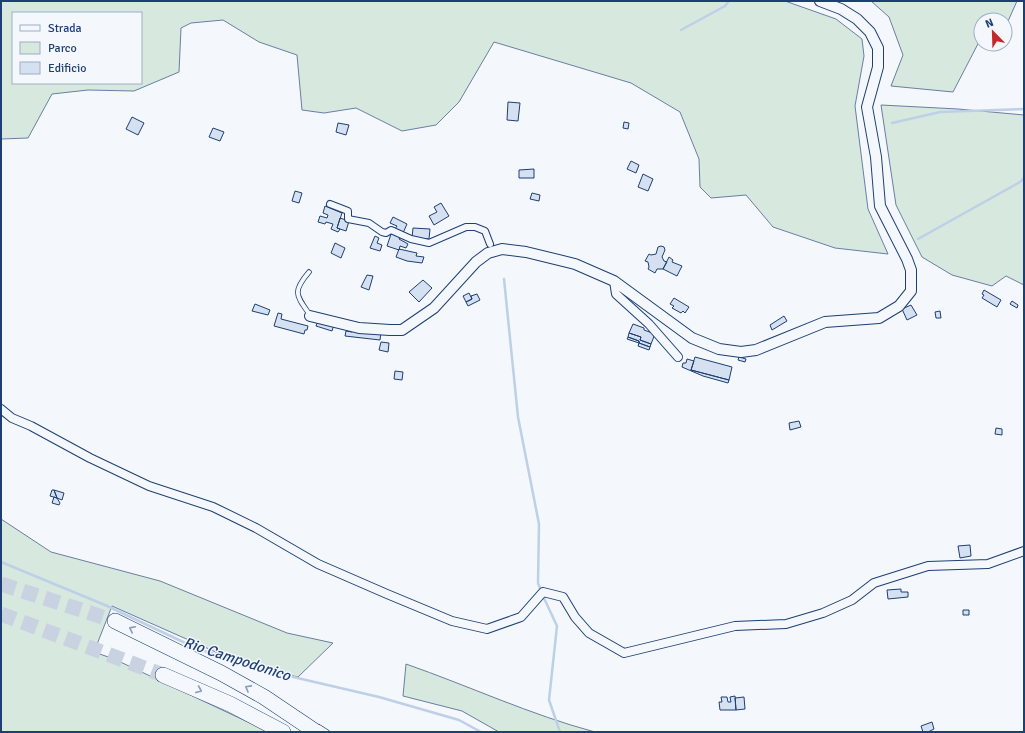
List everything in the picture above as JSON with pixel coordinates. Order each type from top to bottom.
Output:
[{"type":"highway","points":[[115,621],[221,674],[264,697],[316,728]]},
{"type":"highway","points":[[163,675],[230,704],[283,732]]},
{"type":"street","points":[[310,316],[359,328],[402,330],[434,308],[476,262],[488,253],[502,249],[526,252],[568,262],[614,281],[692,338],[719,349],[741,352],[756,350],[825,322],[879,318],[899,306],[911,291],[911,270],[880,206],[876,157],[867,107],[878,67],[878,48],[870,32],[857,19],[841,9],[820,1]]},
{"type":"street","points":[[330,204],[348,211],[348,219],[369,223],[382,232],[386,233],[390,230],[411,240],[429,242],[466,227],[474,227],[485,231],[490,244]]},
{"type":"street","points":[[614,281],[616,294],[649,324],[678,356]]},
{"type":"street","points":[[1,409],[12,418],[31,426],[90,458],[148,486],[213,507],[256,528],[318,564],[452,621],[487,629],[521,617],[543,592],[563,597],[575,617],[589,633],[624,653],[735,626],[786,624],[823,613],[852,600],[874,583],[928,566],[988,564],[1024,552]]},
{"type":"lane","points":[[309,272],[299,283],[297,288],[300,300],[310,316]]},
{"type":"lane","points":[[264,697],[286,706]]},
{"type":"lane","points":[[316,728],[327,732]]},
{"type":"green space","points":[[1,1],[785,1],[836,19],[862,39],[864,56],[855,106],[868,209],[888,254],[835,248],[773,227],[746,195],[711,198],[700,187],[699,159],[680,112],[631,83],[494,42],[459,102],[436,125],[402,131],[356,108],[324,113],[302,110],[297,55],[259,42],[223,20],[191,23],[181,28],[179,72],[134,91],[88,90],[52,94],[28,138],[1,139]]},
{"type":"green space","points":[[871,1],[1017,1],[1012,12],[973,12],[974,52],[953,92],[891,86],[903,55],[889,17]]},
{"type":"green space","points":[[881,105],[958,109],[1024,115],[1024,285],[1006,276],[992,286],[952,275],[922,257],[896,205]]},
{"type":"green space","points":[[1,519],[51,552],[160,581],[287,633],[333,643],[298,677],[245,665],[112,606],[94,652],[114,659],[269,732],[1,732]]},
{"type":"green space","points":[[406,664],[524,709],[595,732],[499,732],[462,711],[403,696]]},
{"type":"building","points":[[508,102],[520,103],[518,121],[507,120]]},
{"type":"building","points":[[132,117],[144,123],[138,135],[126,129]]},
{"type":"building","points":[[624,122],[629,123],[628,129],[623,128]]},
{"type":"building","points":[[338,123],[349,125],[346,135],[336,132]]},
{"type":"building","points":[[213,128],[224,132],[220,141],[209,137]]},
{"type":"building","points":[[631,161],[639,165],[636,173],[627,169]]},
{"type":"building","points":[[534,169],[534,178],[519,178],[519,170]]},
{"type":"building","points":[[643,174],[653,179],[648,191],[638,187]]},
{"type":"building","points":[[295,191],[302,193],[299,203],[292,201]]},
{"type":"building","points":[[532,193],[540,195],[539,201],[530,199]]},
{"type":"building","points":[[441,203],[449,216],[434,225],[429,216],[437,212],[434,207]]},
{"type":"building","points":[[325,206],[342,213],[337,228],[340,229],[338,232],[331,229],[333,224],[318,222],[320,216],[327,218],[328,215],[323,213]]},
{"type":"building","points":[[393,217],[407,224],[403,233],[395,229],[397,226],[390,223]]},
{"type":"building","points":[[340,218],[349,221],[346,231],[337,228]]},
{"type":"building","points":[[413,228],[430,229],[429,239],[412,238]]},
{"type":"building","points":[[392,231],[400,237],[399,239],[408,244],[406,248],[400,246],[399,250],[387,246]]},
{"type":"building","points":[[375,236],[379,238],[377,243],[382,245],[380,251],[370,248]]},
{"type":"building","points":[[335,243],[345,248],[341,258],[331,253]]},
{"type":"building","points":[[658,247],[664,247],[665,250],[662,257],[664,261],[667,262],[663,269],[657,269],[655,273],[648,269],[648,262],[645,261],[649,254],[656,254]]},
{"type":"building","points":[[399,249],[417,253],[416,256],[424,257],[422,263],[407,261],[396,257]]},
{"type":"building","points":[[669,257],[673,260],[672,262],[682,266],[677,276],[663,269]]},
{"type":"building","points":[[367,275],[373,276],[369,290],[361,287]]},
{"type":"building","points":[[423,280],[432,288],[419,302],[409,292]]},
{"type":"building","points":[[984,290],[1001,300],[997,307],[982,298],[984,295],[982,294]]},
{"type":"building","points":[[469,293],[472,299],[466,302],[463,296]]},
{"type":"building","points":[[477,294],[480,300],[468,306],[466,302],[472,299],[471,296]]},
{"type":"building","points":[[674,298],[689,307],[685,313],[683,311],[681,313],[672,308],[674,306],[670,304]]},
{"type":"building","points":[[1012,301],[1018,305],[1017,308],[1010,304]]},
{"type":"building","points":[[255,304],[270,310],[268,315],[252,311]]},
{"type":"building","points":[[911,305],[917,315],[907,320],[902,309]]},
{"type":"building","points":[[940,311],[941,318],[936,318],[935,312]]},
{"type":"building","points":[[278,313],[282,314],[281,319],[308,326],[307,330],[305,330],[304,334],[274,326]]},
{"type":"building","points":[[784,316],[787,321],[772,330],[770,325]]},
{"type":"building","points":[[319,318],[334,324],[332,331],[316,326]]},
{"type":"building","points":[[633,324],[655,334],[651,344],[640,340],[641,337],[629,333]]},
{"type":"building","points":[[352,329],[381,332],[380,340],[345,336],[346,331],[352,332]]},
{"type":"building","points":[[629,333],[641,337],[640,340],[651,344],[650,347],[628,337]]},
{"type":"building","points":[[628,337],[639,341],[639,343],[627,339]]},
{"type":"building","points":[[381,342],[389,343],[388,352],[379,350]]},
{"type":"building","points":[[639,343],[650,347],[649,350],[638,346]]},
{"type":"building","points":[[695,357],[732,367],[729,380],[691,370]]},
{"type":"building","points":[[739,357],[746,359],[745,362],[738,360]]},
{"type":"building","points":[[687,359],[694,361],[691,370],[729,380],[728,383],[703,376],[682,367],[683,363],[686,363]]},
{"type":"building","points":[[395,371],[403,372],[402,380],[394,379]]},
{"type":"building","points":[[799,421],[801,427],[790,430],[789,423]]},
{"type":"building","points":[[996,428],[1002,429],[1002,435],[995,434]]},
{"type":"building","points":[[52,490],[54,490],[57,498],[50,496]]},
{"type":"building","points":[[54,490],[64,493],[62,500],[57,498]]},
{"type":"building","points":[[54,497],[57,498],[60,503],[59,505],[52,503]]},
{"type":"building","points":[[970,545],[971,556],[960,558],[958,546]]},
{"type":"building","points":[[901,589],[901,592],[908,592],[908,597],[888,599],[887,590]]},
{"type":"building","points":[[963,610],[969,610],[969,615],[963,615]]},
{"type":"building","points":[[735,696],[736,710],[720,710],[719,702],[722,702],[721,697],[727,697],[728,702],[731,702],[730,697]]},
{"type":"building","points":[[744,697],[745,709],[736,710],[735,698]]},
{"type":"building","points":[[932,722],[934,729],[928,732],[923,732],[921,726]]},
{"type":"waterway","points":[[681,30],[725,6],[729,1]]},
{"type":"waterway","points":[[892,123],[940,112],[1024,109]]},
{"type":"waterway","points":[[918,239],[1020,182],[1024,178]]},
{"type":"waterway","points":[[504,279],[518,417],[539,524],[538,583],[541,591]]},
{"type":"waterway","name":"Rio Campodonico","points":[[1,562],[105,605],[198,649],[276,673],[379,697],[459,720],[481,732]]},
{"type":"waterway","points":[[543,596],[557,626],[549,700],[560,732]]},
{"type":"tunnel","points":[[1,584],[115,621]]},
{"type":"tunnel","points":[[1,614],[163,675]]}]
